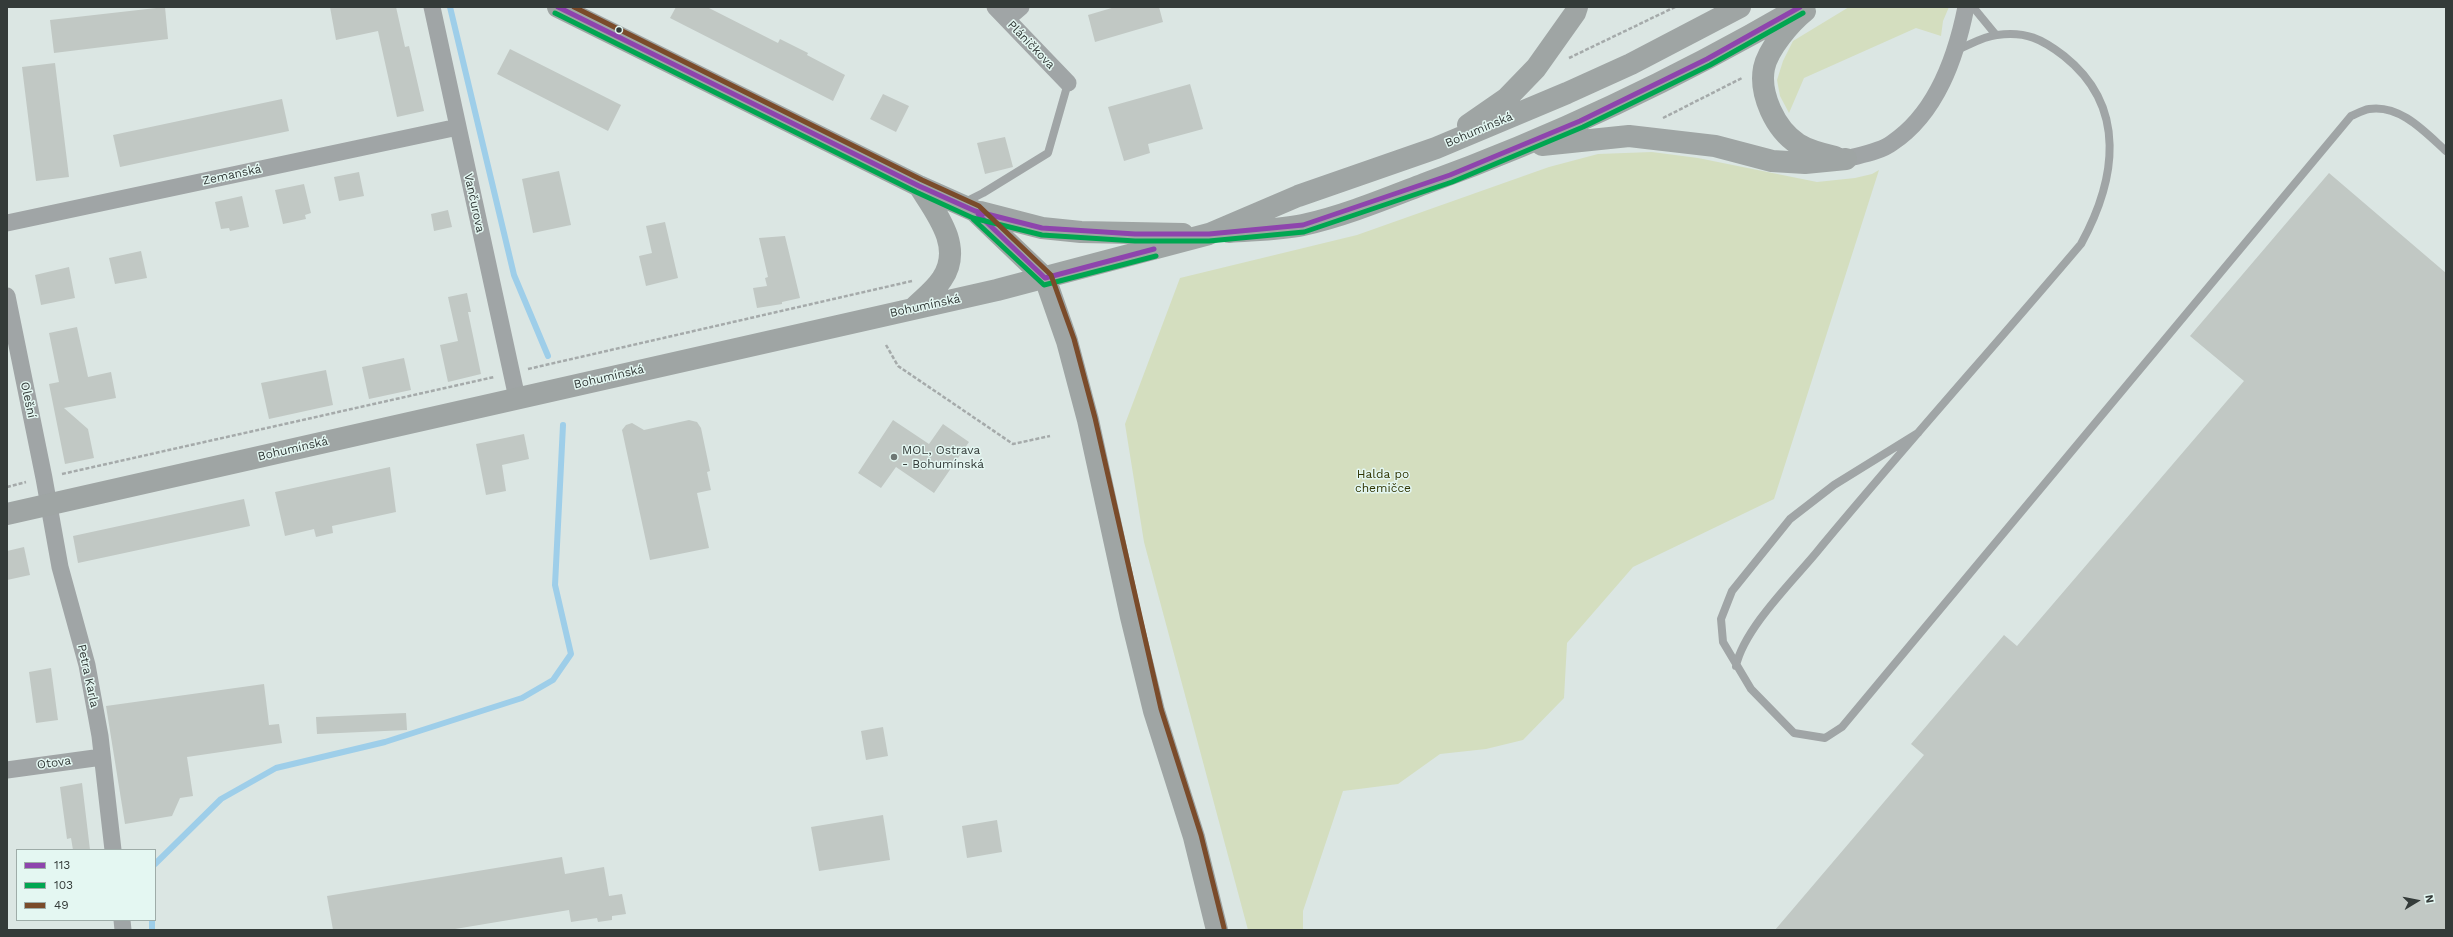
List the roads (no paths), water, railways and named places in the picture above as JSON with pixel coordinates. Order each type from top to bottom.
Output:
[{"type":"main road","points":[[558,7],[919,186],[968,207],[1042,228],[1135,234],[1209,234]]},
{"type":"main road","points":[[1436,148],[1512,93],[1536,68],[1575,13],[1577,7]]},
{"type":"main road","name":"Bohumínská","points":[[7,514],[1045,278],[1209,234],[1298,196],[1436,148],[1631,64],[1740,7]]},
{"type":"main road","name":"Bohumínská","points":[[1209,234],[1303,225],[1384,199],[1515,149],[1644,91],[1714,55],[1800,7]]},
{"type":"main road","points":[[1810,7],[1785,32],[1772,50],[1764,66],[1763,79],[1766,99],[1776,120],[1797,143],[1819,153],[1846,159]]},
{"type":"main road","points":[[1515,149],[1629,136],[1715,146],[1772,161],[1805,164],[1846,159]]},
{"type":"main road","points":[[914,308],[942,279],[950,260],[944,228],[919,186]]},
{"type":"main road","points":[[968,207],[1045,278],[1067,341],[1084,405],[1131,617],[1154,711],[1194,838],[1217,930]]},
{"type":"street","name":"Vančurova","points":[[432,7],[517,398]]},
{"type":"street","name":"Pláničkova","points":[[994,7],[1068,83]]},
{"type":"street","points":[[1007,19],[1021,7]]},
{"type":"street","points":[[1846,159],[1891,144],[1922,116],[1939,88],[1957,50],[1966,7]]},
{"type":"street","name":"Zemanská","points":[[7,223],[458,127]]},
{"type":"street","name":"Olešní","points":[[7,296],[49,504]]},
{"type":"street","name":"Petra Karla","points":[[49,504],[60,567],[87,665],[102,757],[113,849]]},
{"type":"street","name":"Otova","points":[[7,770],[102,757]]},
{"type":"lane","points":[[1973,7],[1996,35]]},
{"type":"lane","points":[[1736,666],[1745,639],[1865,494],[2081,244],[2093,222],[2103,196],[2110,155],[2106,115],[2098,96],[2066,58],[2042,39],[2029,35],[1996,35],[1957,50]]},
{"type":"lane","points":[[968,207],[983,193],[1048,153],[1068,83]]},
{"type":"lane","points":[[1918,433],[1834,485],[1790,519],[1732,591],[1721,619],[1723,642],[1750,689],[1794,733],[1825,738],[1842,727],[2351,116],[2369,109],[2386,110],[2410,119],[2446,150]]},
{"type":"waterway","points":[[450,7],[514,275],[548,356]]},
{"type":"waterway","points":[[156,863],[221,799],[276,768],[385,742],[522,698],[553,680],[571,654],[555,585],[563,425]]},
{"type":"waterway","points":[[152,921],[152,930]]},
{"type":"place","name":"MOL, Ostrava - Bohumínská","points":[[894,457]]},
{"type":"park label","name":"Halda po chemičce","points":[[1383,481]]}]
